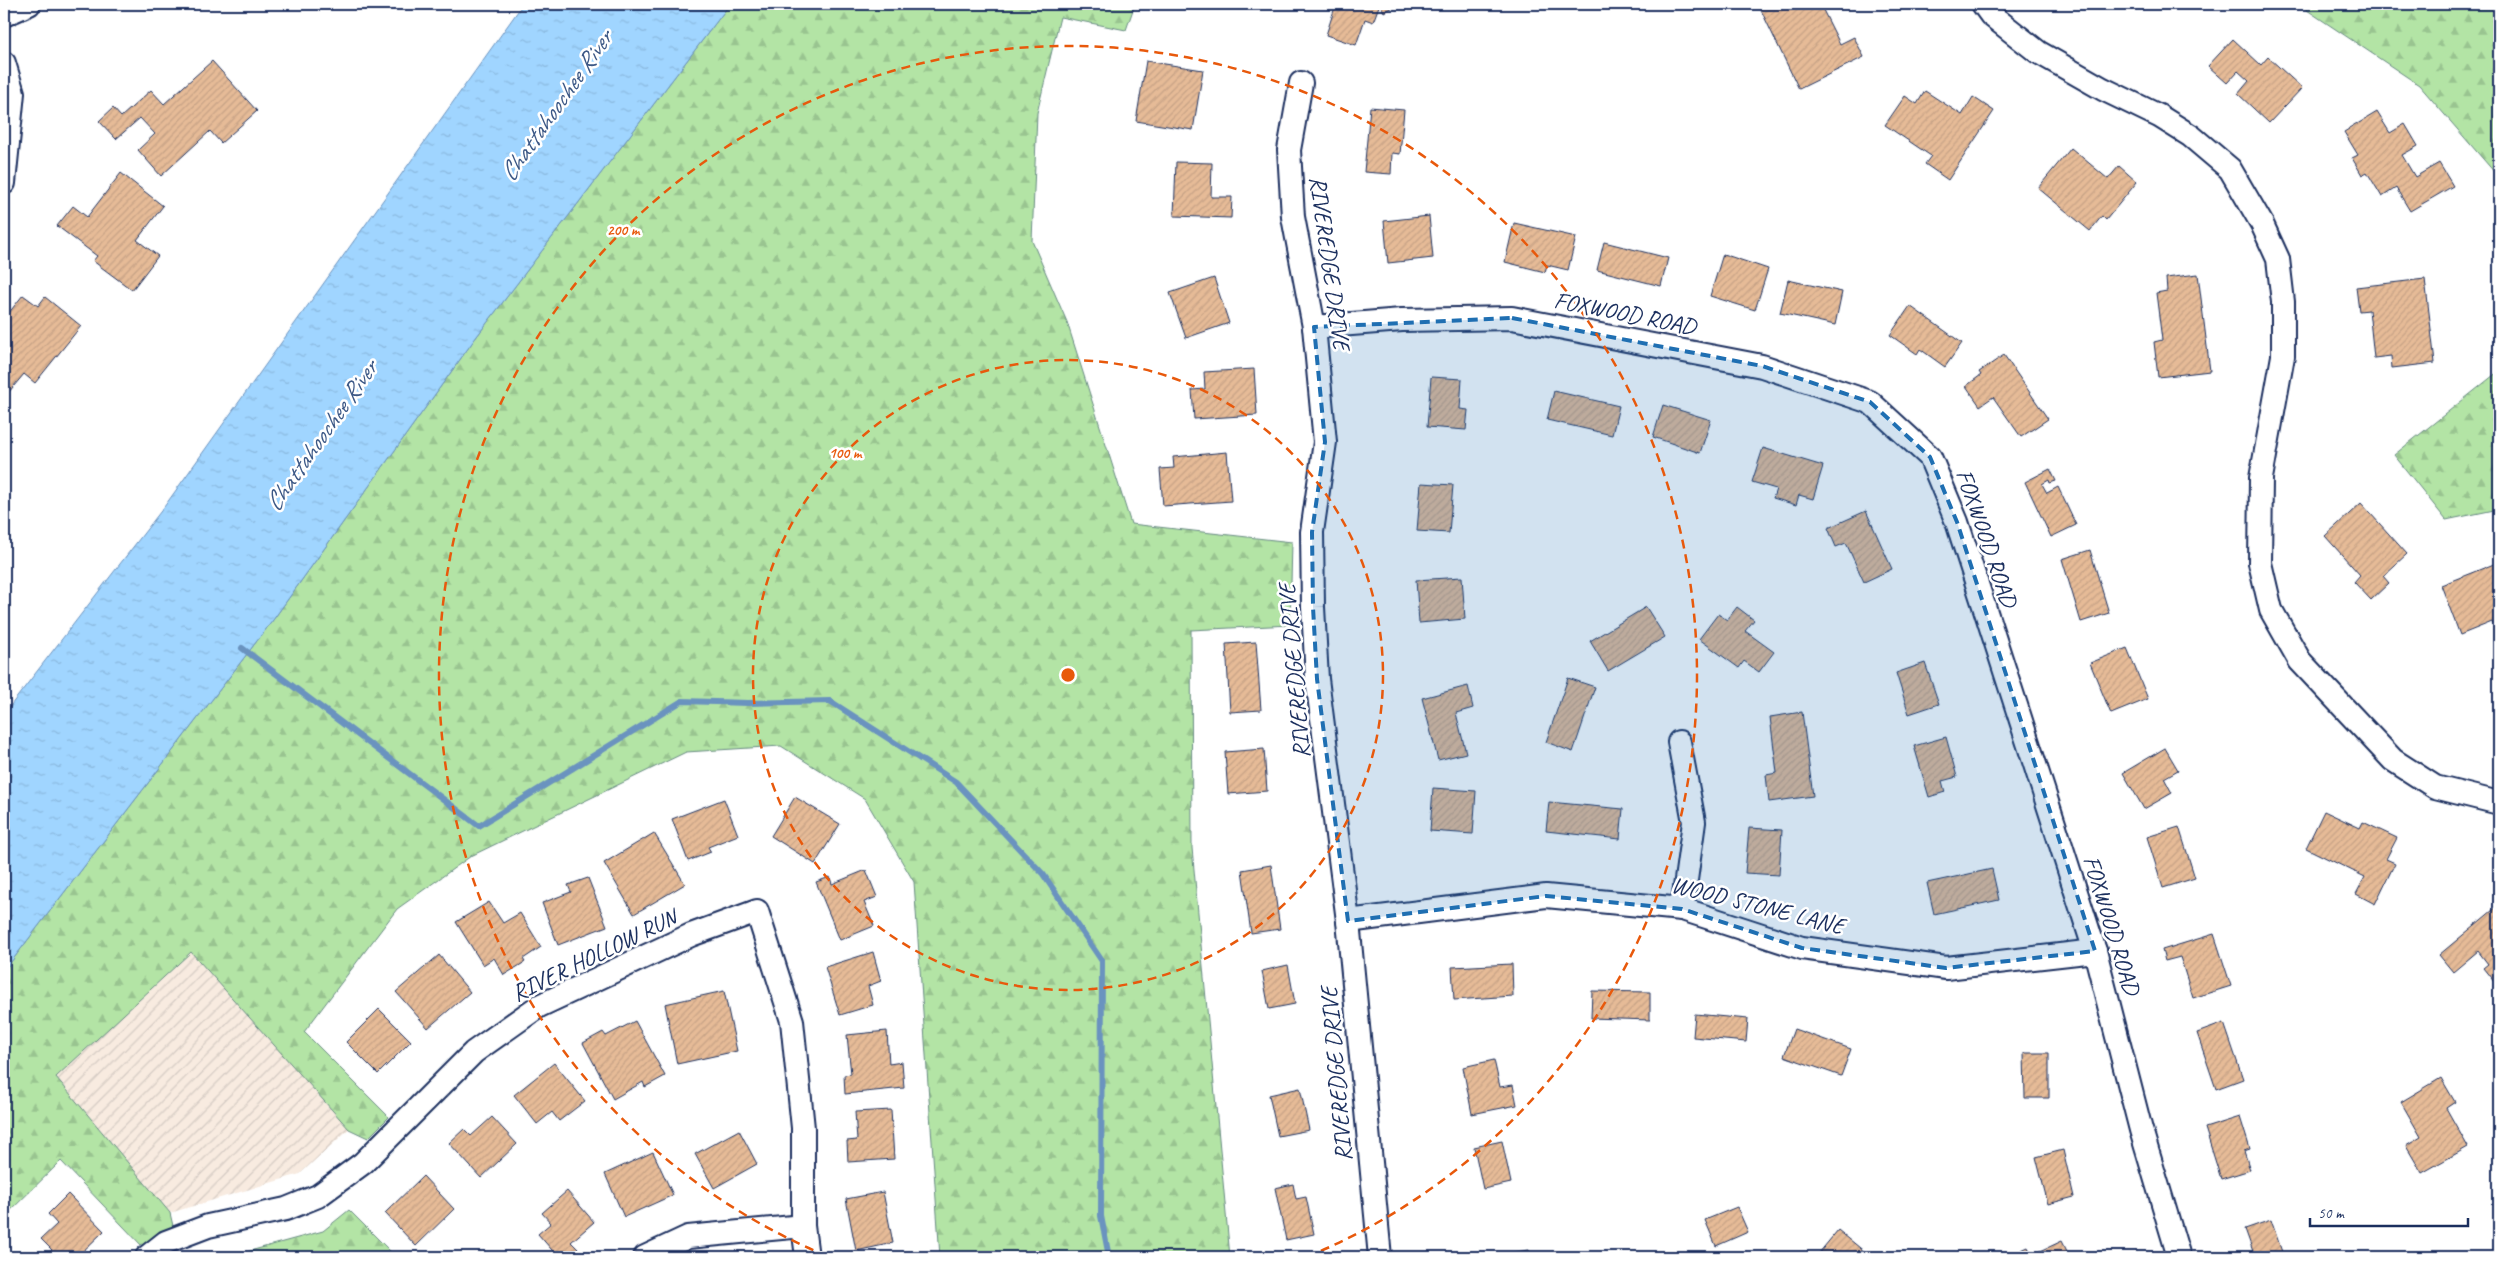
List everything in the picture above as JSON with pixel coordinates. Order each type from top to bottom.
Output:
[{"type":"street","points":[[4,15],[29,4]]},
{"type":"street","points":[[1983,4],[1991,15],[2038,52],[2104,89],[2159,116],[2191,136],[2230,169],[2262,224],[2278,259],[2283,302],[2283,356],[2261,478],[2260,563],[2271,610],[2300,661],[2393,760],[2435,787],[2499,803]]},
{"type":"street","points":[[4,63],[13,94],[4,183]]},
{"type":"street","name":"RIVEREDGE DRIVE","points":[[1301,83],[1289,150],[1293,217],[1314,327],[1325,442],[1312,532],[1312,607],[1317,679],[1348,921],[1380,1257]]},
{"type":"street","name":"FOXWOOD ROAD","points":[[1314,327],[1402,320],[1512,318],[1762,366],[1870,402],[1930,457],[1957,522],[2095,951],[2141,1130],[2179,1257]]},
{"type":"street","points":[[1679,742],[1694,822],[1682,909]]},
{"type":"street","name":"WOOD STONE LANE","points":[[1348,921],[1546,896],[1682,909],[1802,948],[1946,968],[2095,951]]},
{"type":"street","name":"RIVER HOLLOW RUN","points":[[147,1257],[166,1242],[208,1226],[286,1209],[318,1196],[363,1163],[474,1052],[539,1006],[691,936],[757,911],[792,1021],[803,1128],[803,1226],[807,1257]]},
{"type":"street","points":[[645,1257],[688,1238],[803,1226]]},
{"type":"highlighted area","points":[[1512,318],[1762,366],[1870,402],[1930,457],[1957,522],[2095,951],[1946,968],[1802,948],[1682,909],[1546,896],[1348,921],[1317,679],[1313,607],[1312,532],[1325,442],[1314,327]]},
{"type":"shaded area","points":[[191,952],[349,1129],[300,1174],[170,1213],[56,1077]]},
{"type":"green space","points":[[730,4],[1135,4],[1126,30],[1060,17],[1037,113],[1032,241],[1067,322],[1131,524],[1292,542],[1290,625],[1191,630],[1192,848],[1230,1257],[940,1257],[914,882],[865,799],[781,746],[686,752],[471,856],[397,909],[304,1032],[389,1117],[368,1138],[349,1129],[191,952],[56,1077],[170,1213],[173,1226],[143,1247],[61,1161],[4,1217],[4,971],[273,620],[474,340]]},
{"type":"green space","points":[[2298,4],[2499,4],[2499,193],[2496,174],[2419,85]]},
{"type":"green space","points":[[2499,371],[2499,509],[2446,520],[2394,455]]},
{"type":"green space","points":[[349,1210],[396,1257],[228,1257],[323,1231]]},
{"type":"water","name":"Chattahoochee River","points":[[523,4],[730,4],[474,340],[273,620],[4,971],[4,714],[164,507]]},
{"type":"building","points":[[1336,4],[1372,4],[1379,6],[1373,22],[1365,19],[1356,45],[1326,35]]},
{"type":"building","points":[[1380,4],[1399,4],[1384,12]]},
{"type":"building","points":[[1758,4],[1820,4],[1840,44],[1854,37],[1864,57],[1799,89]]},
{"type":"building","points":[[2233,39],[2261,65],[2268,57],[2302,88],[2269,123],[2238,94],[2249,81],[2238,71],[2227,83],[2208,66]]},
{"type":"building","points":[[212,61],[257,111],[221,143],[210,131],[161,176],[138,150],[155,134],[140,118],[116,139],[99,121],[113,108],[121,117],[151,90],[164,104]]},
{"type":"building","points":[[1146,61],[1203,70],[1193,130],[1136,121]]},
{"type":"building","points":[[1925,91],[1962,115],[1973,97],[1994,111],[1948,180],[1925,164],[1931,156],[1885,125],[1905,96],[1917,104]]},
{"type":"building","points":[[1370,107],[1404,110],[1400,154],[1392,153],[1391,174],[1364,172]]},
{"type":"building","points":[[2377,112],[2390,133],[2405,124],[2418,146],[2402,155],[2415,177],[2439,163],[2453,186],[2410,211],[2396,188],[2382,197],[2367,172],[2362,175],[2352,158],[2358,155],[2344,132]]},
{"type":"building","points":[[2071,148],[2108,179],[2119,166],[2137,182],[2106,220],[2102,216],[2090,231],[2038,188]]},
{"type":"building","points":[[1176,162],[1212,163],[1211,197],[1232,197],[1231,218],[1174,216]]},
{"type":"building","points":[[121,173],[163,206],[137,240],[158,256],[132,290],[93,261],[97,256],[57,226],[73,206],[87,217]]},
{"type":"building","points":[[1429,216],[1433,258],[1388,263],[1384,221]]},
{"type":"building","points":[[1514,223],[1576,237],[1568,270],[1547,265],[1545,272],[1505,262]]},
{"type":"building","points":[[1604,242],[1668,258],[1661,286],[1597,270]]},
{"type":"building","points":[[1723,254],[1768,269],[1755,310],[1710,296]]},
{"type":"building","points":[[2198,274],[2210,371],[2158,377],[2154,342],[2162,340],[2156,293],[2167,291],[2166,278]]},
{"type":"building","points":[[1214,278],[1229,323],[1186,338],[1170,293]]},
{"type":"building","points":[[2425,279],[2435,363],[2392,368],[2391,356],[2374,358],[2369,310],[2359,311],[2356,287]]},
{"type":"building","points":[[1788,280],[1842,292],[1835,325],[1780,313]]},
{"type":"building","points":[[23,295],[38,306],[45,297],[81,326],[35,383],[24,374],[8,393],[4,389],[4,319]]},
{"type":"building","points":[[1910,306],[1962,343],[1945,367],[1920,349],[1917,354],[1890,335]]},
{"type":"building","points":[[2004,355],[2048,419],[2021,437],[1993,397],[1980,406],[1966,386],[1981,375],[1979,372]]},
{"type":"building","points":[[1254,369],[1257,415],[1194,419],[1192,390],[1205,389],[1204,372]]},
{"type":"building","points":[[1431,377],[1462,379],[1460,409],[1468,410],[1466,430],[1427,427]]},
{"type":"building","points":[[1554,391],[1619,406],[1612,435],[1547,420]]},
{"type":"building","points":[[1663,405],[1711,420],[1700,453],[1653,437]]},
{"type":"building","points":[[1763,448],[1823,466],[1813,499],[1799,495],[1796,505],[1773,498],[1776,489],[1752,482]]},
{"type":"building","points":[[1227,452],[1231,501],[1163,506],[1160,469],[1174,468],[1173,457]]},
{"type":"building","points":[[2050,469],[2056,481],[2050,483],[2049,480],[2042,484],[2047,493],[2058,487],[2076,525],[2051,537],[2025,482]]},
{"type":"building","points":[[1421,483],[1453,485],[1449,533],[1417,531]]},
{"type":"building","points":[[2361,503],[2407,554],[2383,576],[2389,583],[2371,600],[2354,582],[2360,575],[2325,536]]},
{"type":"building","points":[[1866,511],[1892,569],[1864,582],[1846,543],[1836,547],[1828,528]]},
{"type":"building","points":[[2090,550],[2109,613],[2081,622],[2062,559]]},
{"type":"building","points":[[2499,562],[2499,635],[2492,622],[2460,635],[2441,585]]},
{"type":"building","points":[[1462,577],[1465,619],[1419,623],[1416,580]]},
{"type":"building","points":[[1646,607],[1665,637],[1608,671],[1590,641]]},
{"type":"building","points":[[1737,607],[1754,620],[1745,631],[1774,652],[1759,672],[1744,661],[1739,668],[1699,639],[1718,614],[1727,620]]},
{"type":"building","points":[[1256,642],[1261,710],[1230,712],[1226,644]]},
{"type":"building","points":[[2127,648],[2148,699],[2111,714],[2090,663]]},
{"type":"building","points":[[1925,663],[1939,704],[1909,714],[1896,673]]},
{"type":"building","points":[[1568,678],[1595,687],[1573,752],[1546,742]]},
{"type":"building","points":[[1468,686],[1473,708],[1456,713],[1466,753],[1438,760],[1422,698]]},
{"type":"building","points":[[1802,712],[1813,796],[1769,802],[1766,775],[1777,773],[1770,717]]},
{"type":"building","points":[[1946,737],[1957,777],[1942,781],[1945,792],[1929,797],[1914,746]]},
{"type":"building","points":[[2165,748],[2178,770],[2164,778],[2172,793],[2144,809],[2123,773]]},
{"type":"building","points":[[1264,749],[1267,791],[1228,794],[1225,752]]},
{"type":"building","points":[[1433,788],[1476,791],[1473,834],[1430,831]]},
{"type":"building","points":[[795,797],[840,824],[815,864],[771,836]]},
{"type":"building","points":[[724,799],[738,835],[708,847],[711,852],[688,861],[672,819]]},
{"type":"building","points":[[1549,802],[1623,809],[1620,839],[1546,831]]},
{"type":"building","points":[[2324,811],[2360,828],[2363,822],[2397,838],[2386,859],[2395,863],[2375,904],[2356,894],[2365,877],[2306,848]]},
{"type":"building","points":[[2179,827],[2195,878],[2163,888],[2147,837]]},
{"type":"building","points":[[1749,828],[1782,830],[1779,875],[1745,873]]},
{"type":"building","points":[[654,833],[685,884],[634,914],[604,863]]},
{"type":"building","points":[[1271,865],[1280,929],[1251,933],[1242,870]]},
{"type":"building","points":[[1992,869],[1999,900],[1934,914],[1927,883]]},
{"type":"building","points":[[866,870],[877,897],[864,902],[874,926],[840,940],[816,882],[830,877],[832,884]]},
{"type":"building","points":[[588,878],[607,926],[558,945],[542,903],[571,892],[568,885]]},
{"type":"building","points":[[489,902],[503,923],[520,913],[541,947],[523,959],[525,962],[504,975],[494,958],[483,965],[456,922]]},
{"type":"building","points":[[2499,905],[2499,988],[2483,968],[2488,964],[2478,951],[2453,972],[2439,955]]},
{"type":"building","points":[[2214,934],[2231,986],[2193,998],[2180,957],[2165,961],[2162,950]]},
{"type":"building","points":[[873,952],[881,981],[868,986],[873,1005],[840,1015],[825,967]]},
{"type":"building","points":[[439,955],[470,992],[428,1028],[396,992]]},
{"type":"building","points":[[1512,964],[1513,996],[1454,1000],[1452,967]]},
{"type":"building","points":[[1288,965],[1295,1004],[1269,1009],[1262,971]]},
{"type":"building","points":[[724,991],[737,1051],[677,1064],[665,1004]]},
{"type":"building","points":[[1592,991],[1650,992],[1650,1020],[1591,1018]]},
{"type":"building","points":[[379,1009],[411,1041],[378,1074],[346,1042]]},
{"type":"building","points":[[1695,1014],[1748,1019],[1746,1042],[1693,1037]]},
{"type":"building","points":[[635,1021],[665,1076],[645,1087],[643,1082],[613,1099],[583,1043],[603,1032],[606,1036]]},
{"type":"building","points":[[2224,1023],[2243,1079],[2216,1089],[2197,1033]]},
{"type":"building","points":[[1794,1029],[1851,1049],[1841,1076],[1784,1056]]},
{"type":"building","points":[[887,1031],[889,1064],[902,1062],[904,1088],[845,1094],[844,1075],[851,1074],[847,1035]]},
{"type":"building","points":[[2024,1053],[2049,1053],[2049,1098],[2025,1098]]},
{"type":"building","points":[[1494,1060],[1500,1087],[1513,1085],[1517,1105],[1472,1114],[1463,1067]]},
{"type":"building","points":[[554,1063],[585,1101],[559,1121],[552,1112],[537,1124],[514,1095]]},
{"type":"building","points":[[2441,1078],[2455,1102],[2446,1108],[2468,1147],[2422,1173],[2406,1146],[2421,1137],[2401,1102]]},
{"type":"building","points":[[1300,1088],[1309,1130],[1278,1136],[1269,1095]]},
{"type":"building","points":[[891,1110],[894,1159],[848,1162],[847,1141],[857,1140],[855,1112]]},
{"type":"building","points":[[492,1117],[517,1144],[481,1178],[449,1143],[464,1129],[471,1136]]},
{"type":"building","points":[[2240,1117],[2250,1149],[2244,1151],[2250,1170],[2221,1179],[2205,1128]]},
{"type":"building","points":[[739,1130],[757,1164],[714,1188],[695,1154]]},
{"type":"building","points":[[1502,1141],[1511,1183],[1483,1189],[1474,1147]]},
{"type":"building","points":[[2063,1150],[2074,1197],[2048,1204],[2036,1157]]},
{"type":"building","points":[[653,1152],[673,1195],[624,1217],[605,1174]]},
{"type":"building","points":[[423,1176],[454,1209],[416,1246],[385,1213]]},
{"type":"building","points":[[1293,1184],[1296,1199],[1306,1197],[1314,1234],[1286,1240],[1275,1188]]},
{"type":"building","points":[[567,1191],[594,1222],[571,1242],[579,1250],[570,1257],[558,1257],[538,1234],[551,1223],[542,1213]]},
{"type":"building","points":[[883,1192],[893,1243],[856,1251],[846,1199]]},
{"type":"building","points":[[68,1194],[104,1231],[77,1257],[51,1257],[48,1254],[52,1250],[41,1239],[57,1224],[48,1214]]},
{"type":"building","points":[[1737,1207],[1748,1232],[1716,1246],[1705,1220]]},
{"type":"building","points":[[2271,1220],[2282,1252],[2268,1257],[2255,1257],[2245,1229]]},
{"type":"building","points":[[1838,1230],[1871,1257],[1824,1257],[1819,1253]]},
{"type":"building","points":[[2062,1241],[2070,1257],[2017,1257],[2015,1253],[2028,1247],[2032,1255]]},
{"type":"building","points":[[1529,1250],[1530,1257],[1498,1257],[1497,1255]]},
{"type":"waterway","points":[[242,648],[479,826],[682,701],[748,703],[830,701],[956,782],[1043,874],[1102,961],[1101,1216],[1109,1257]]}]
